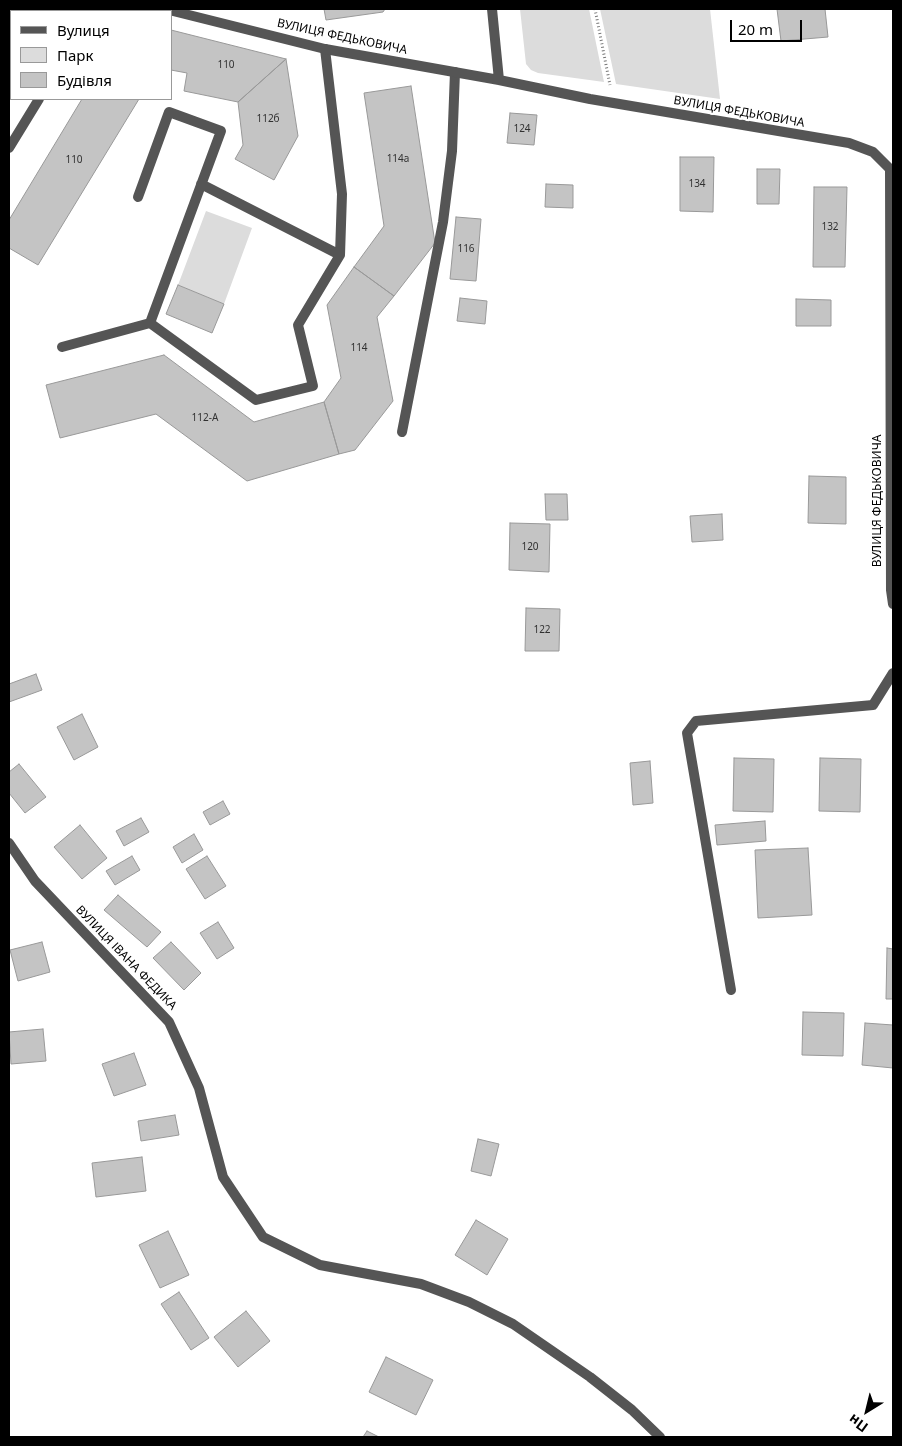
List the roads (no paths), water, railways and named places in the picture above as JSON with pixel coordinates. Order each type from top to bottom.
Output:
[{"type":"street","points":[[492,9],[499,80]]},
{"type":"street","name":"ВУЛИЦЯ ФЕДЬКОВИЧА","points":[[172,11],[325,49],[499,80],[613,103],[849,143],[873,152],[892,169],[891,590],[893,604]]},
{"type":"street","points":[[150,323],[256,400],[313,386],[298,325],[340,255],[342,194],[325,49]]},
{"type":"street","points":[[402,432],[443,222],[452,150],[455,72]]},
{"type":"street","points":[[9,148],[38,100]]},
{"type":"street","points":[[138,197],[169,112],[221,131],[150,323]]},
{"type":"street","points":[[201,184],[340,255]]},
{"type":"street","points":[[62,347],[150,323]]},
{"type":"street","points":[[731,990],[686,733],[696,721],[873,705],[893,673]]},
{"type":"street","name":"ВУЛИЦЯ ІВАНА ФЕДИКА","points":[[9,843],[35,881],[169,1022],[199,1088],[223,1177],[263,1237],[320,1265],[421,1284],[469,1302],[513,1324],[590,1377],[632,1410],[660,1437]]}]
